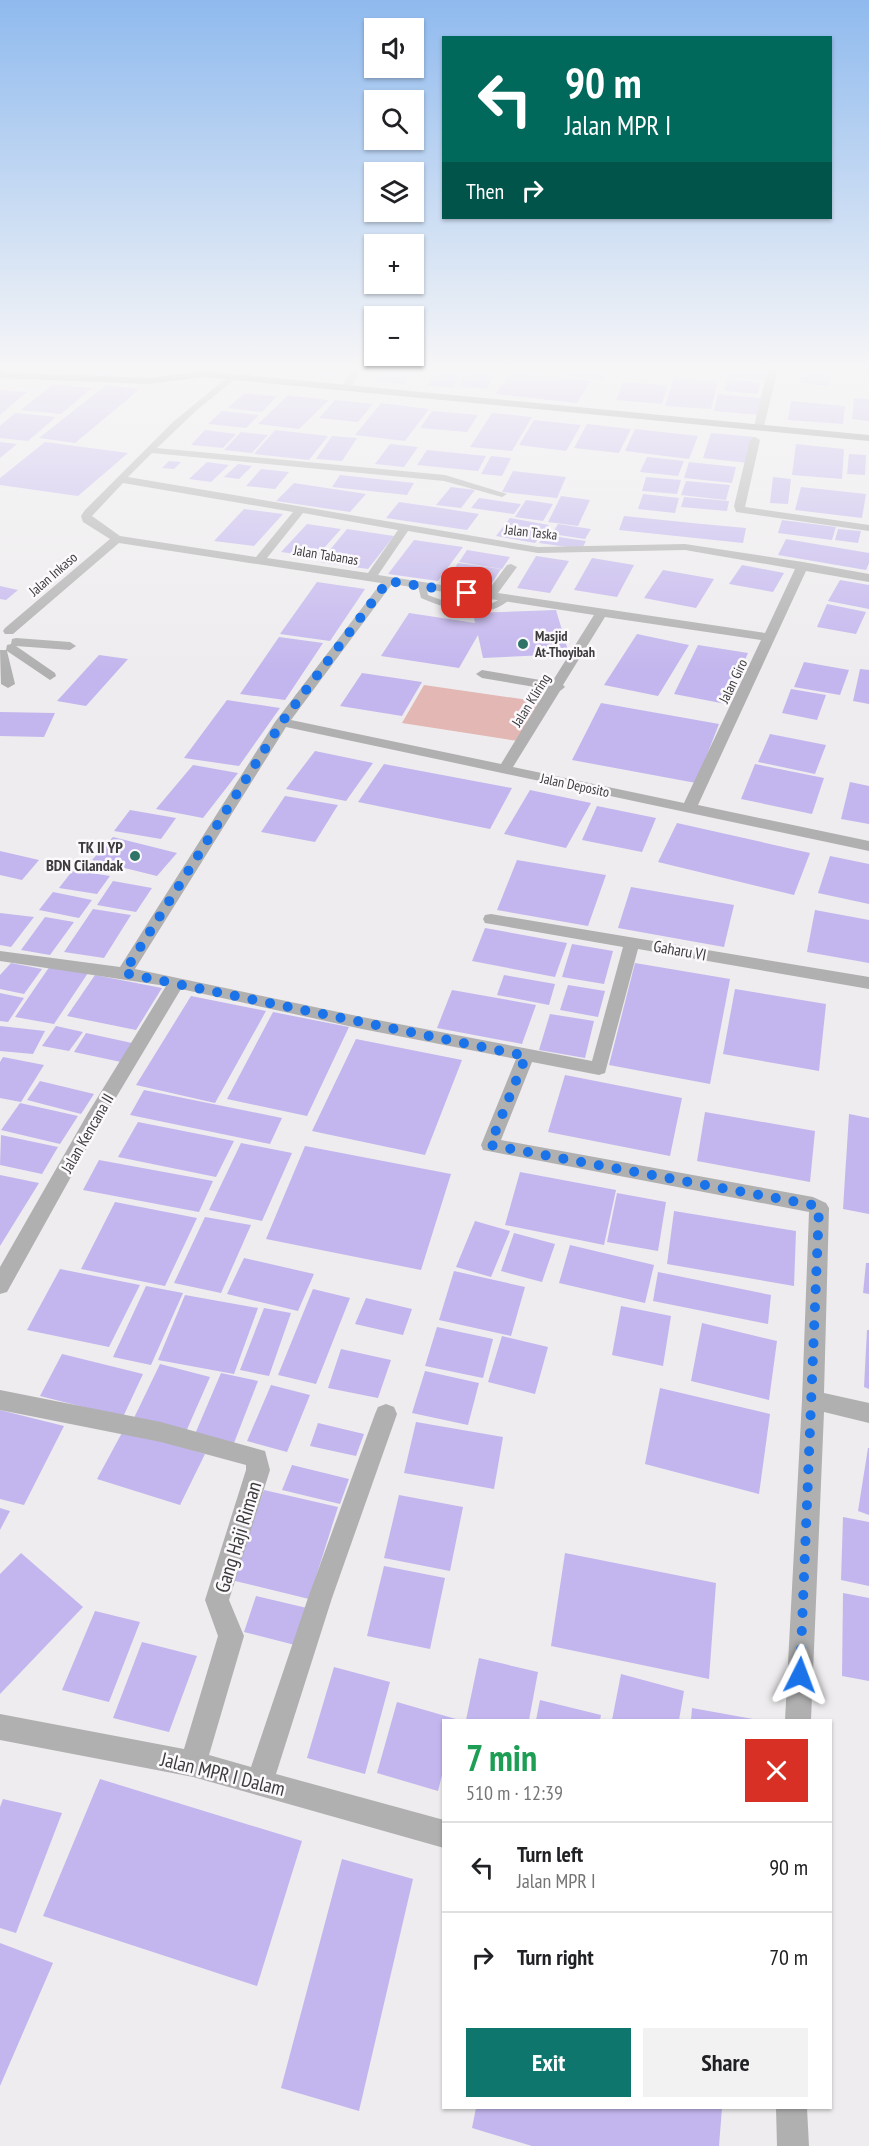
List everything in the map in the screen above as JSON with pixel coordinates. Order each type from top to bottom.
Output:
[{"type":"street","name":"Jalan Tabanas","points":[[131,469],[86,516],[87,520],[117,539],[770,638]]},
{"type":"street","points":[[352,469],[445,478],[502,494]]},
{"type":"street","points":[[748,469],[740,510],[869,528]]},
{"type":"street","name":"Jalan Taska","points":[[121,479],[538,550],[685,547],[803,565],[869,578]]},
{"type":"street","points":[[260,559],[302,508]]},
{"type":"street","points":[[371,577],[405,528]]},
{"type":"street","name":"Jalan Inkaso","points":[[6,643],[117,539]]},
{"type":"street","name":"Jalan Giro","points":[[689,808],[803,565]]},
{"type":"street","points":[[490,596],[511,567]]},
{"type":"street","points":[[124,973],[282,722],[388,581]]},
{"type":"street","name":"Jalan Kliring","points":[[504,770],[558,687],[601,613]]},
{"type":"street","points":[[6,643],[70,646]]},
{"type":"street","points":[[6,643],[50,676]]},
{"type":"street","points":[[6,643],[8,684]]},
{"type":"street","points":[[482,674],[558,687]]},
{"type":"street","name":"Jalan Deposito","points":[[282,722],[869,846]]},
{"type":"street","name":"Gaharu VI","points":[[491,919],[869,983]]},
{"type":"street","points":[[0,956],[177,982],[362,1023],[599,1069],[632,942]]},
{"type":"street","name":"Jalan Kencana II","points":[[0,1286],[177,982]]},
{"type":"street","points":[[526,1056],[490,1145],[816,1206],[819,1210],[813,1400],[798,1719]]},
{"type":"street","name":"Gang Haji Riman","points":[[0,1400],[162,1432],[257,1458],[258,1470],[217,1600],[219,1611],[229,1625],[231,1636],[193,1764]]},
{"type":"street","points":[[813,1400],[869,1413]]},
{"type":"street","points":[[260,1783],[320,1598],[386,1414]]},
{"type":"street","name":"Jalan MPR I Dalam","points":[[0,1727],[193,1764],[442,1833]]},
{"type":"street","points":[[792,2109],[793,2146]]},
{"type":"lane","points":[[422,586],[424,596],[456,607],[483,609],[498,605],[505,599]]},
{"type":"shaded area","points":[[424,685],[542,702],[524,742],[402,723]]},
{"type":"building","points":[[11,469],[109,469],[78,496],[0,485],[0,478]]},
{"type":"building","points":[[199,469],[225,469],[211,482],[189,479]]},
{"type":"building","points":[[232,469],[249,469],[239,479],[224,477]]},
{"type":"building","points":[[261,469],[289,472],[275,489],[246,486]]},
{"type":"building","points":[[484,469],[505,469],[502,476],[481,474]]},
{"type":"building","points":[[641,469],[681,469],[678,476],[640,472]]},
{"type":"building","points":[[687,469],[735,469],[732,483],[684,478]]},
{"type":"building","points":[[793,469],[843,469],[842,479],[792,475]]},
{"type":"building","points":[[847,469],[865,469],[865,475],[847,474]]},
{"type":"building","points":[[513,471],[566,477],[557,498],[502,492]]},
{"type":"building","points":[[340,475],[414,483],[407,495],[332,487]]},
{"type":"building","points":[[646,477],[681,480],[677,494],[642,491]]},
{"type":"building","points":[[773,477],[791,479],[788,504],[770,503]]},
{"type":"building","points":[[686,481],[730,485],[726,500],[681,495]]},
{"type":"building","points":[[294,483],[366,494],[350,512],[276,501]]},
{"type":"building","points":[[451,487],[475,490],[461,508],[436,505]]},
{"type":"building","points":[[801,487],[866,494],[862,518],[795,510]]},
{"type":"building","points":[[643,494],[679,498],[675,513],[638,509]]},
{"type":"building","points":[[561,496],[590,500],[578,526],[548,522]]},
{"type":"building","points":[[684,497],[729,501],[727,511],[681,507]]},
{"type":"building","points":[[479,498],[521,504],[514,514],[471,508]]},
{"type":"building","points":[[526,500],[553,504],[543,521],[515,517]]},
{"type":"building","points":[[399,502],[479,514],[467,530],[386,518]]},
{"type":"building","points":[[244,509],[283,514],[254,546],[214,541]]},
{"type":"building","points":[[624,516],[746,528],[743,543],[619,530]]},
{"type":"building","points":[[510,518],[549,525],[535,543],[496,536]]},
{"type":"building","points":[[782,520],[836,527],[832,540],[778,533]]},
{"type":"building","points":[[307,524],[341,529],[316,557],[281,552]]},
{"type":"building","points":[[558,524],[591,529],[585,539],[552,534]]},
{"type":"building","points":[[347,529],[394,536],[368,569],[320,562]]},
{"type":"building","points":[[838,529],[861,531],[858,543],[835,540]]},
{"type":"building","points":[[545,535],[586,541],[582,549],[539,543]]},
{"type":"building","points":[[786,539],[869,553],[869,563],[866,570],[778,555]]},
{"type":"building","points":[[414,540],[463,547],[438,581],[388,574]]},
{"type":"building","points":[[467,550],[510,557],[502,569],[459,562]]},
{"type":"building","points":[[536,556],[569,561],[550,593],[517,588]]},
{"type":"building","points":[[592,558],[634,565],[617,597],[574,590]]},
{"type":"building","points":[[458,563],[501,569],[490,586],[447,579]]},
{"type":"building","points":[[742,565],[784,573],[773,592],[729,584]]},
{"type":"building","points":[[663,570],[714,579],[696,608],[644,598]]},
{"type":"building","points":[[840,580],[869,585],[869,609],[828,601]]},
{"type":"building","points":[[317,582],[365,589],[330,641],[280,634]]},
{"type":"building","points":[[0,586],[18,590],[6,600],[0,599]]},
{"type":"building","points":[[827,604],[866,612],[856,634],[817,627]]},
{"type":"building","name":"Masjid At-Thoyibah","points":[[556,610],[569,654],[483,658],[478,635],[459,668],[381,656],[409,613],[475,623],[473,613]]},
{"type":"building","points":[[637,634],[689,645],[658,696],[604,685]]},
{"type":"building","points":[[279,637],[323,643],[285,700],[240,694]]},
{"type":"building","points":[[698,645],[748,653],[726,704],[674,694]]},
{"type":"building","points":[[99,655],[128,659],[86,706],[57,701]]},
{"type":"building","points":[[804,662],[849,670],[840,695],[794,687]]},
{"type":"building","points":[[860,669],[869,670],[869,704],[853,701]]},
{"type":"building","points":[[362,673],[422,682],[402,716],[340,706]]},
{"type":"building","points":[[791,689],[826,695],[817,720],[782,713]]},
{"type":"building","points":[[227,700],[280,708],[239,766],[184,758]]},
{"type":"building","points":[[601,703],[719,724],[696,783],[572,760]]},
{"type":"building","points":[[0,712],[55,713],[44,737],[0,736]]},
{"type":"building","points":[[770,734],[826,745],[815,774],[758,762]]},
{"type":"building","points":[[315,751],[373,763],[346,801],[286,789]]},
{"type":"building","points":[[384,764],[512,788],[490,829],[358,802]]},
{"type":"building","points":[[755,764],[824,778],[812,814],[741,799]]},
{"type":"building","points":[[193,765],[238,773],[203,818],[156,809]]},
{"type":"building","points":[[850,782],[869,786],[869,824],[841,819]]},
{"type":"building","points":[[530,790],[591,803],[566,848],[504,834]]},
{"type":"building","points":[[285,796],[338,805],[315,842],[261,832]]},
{"type":"building","points":[[597,806],[656,818],[642,852],[582,840]]},
{"type":"building","points":[[130,810],[176,818],[161,839],[114,831]]},
{"type":"building","points":[[677,823],[810,853],[794,895],[658,862]]},
{"type":"building","name":"TK II YP BDN Cilandak","points":[[113,837],[177,853],[157,876],[92,860]]},
{"type":"building","points":[[0,851],[39,860],[22,880],[0,875]]},
{"type":"building","points":[[830,856],[869,864],[869,904],[818,893]]},
{"type":"building","points":[[517,860],[606,875],[588,926],[497,910]]},
{"type":"building","points":[[73,870],[110,876],[97,894],[59,888]]},
{"type":"building","points":[[113,881],[152,888],[136,912],[97,905]]},
{"type":"building","points":[[631,887],[734,905],[724,947],[618,928]]},
{"type":"building","points":[[53,892],[92,900],[79,918],[39,910]]},
{"type":"building","points":[[93,909],[131,915],[104,958],[64,952]]},
{"type":"building","points":[[815,910],[869,920],[869,963],[807,952]]},
{"type":"building","points":[[0,913],[34,917],[11,947],[0,945]]},
{"type":"building","points":[[45,917],[74,922],[50,955],[21,950]]},
{"type":"building","points":[[485,928],[567,943],[555,977],[472,961]]},
{"type":"building","points":[[572,944],[613,951],[604,984],[562,977]]},
{"type":"building","points":[[11,963],[42,969],[24,994],[0,989],[0,975]]},
{"type":"building","points":[[635,963],[730,979],[710,1084],[609,1065]]},
{"type":"building","points":[[50,966],[88,973],[54,1024],[15,1017]]},
{"type":"building","points":[[95,975],[162,988],[136,1030],[67,1016]]},
{"type":"building","points":[[504,975],[555,984],[549,1005],[497,995]]},
{"type":"building","points":[[568,985],[605,991],[598,1017],[560,1010]]},
{"type":"building","points":[[735,989],[826,1004],[819,1071],[723,1054]]},
{"type":"building","points":[[452,990],[536,1005],[522,1044],[437,1028]]},
{"type":"building","points":[[0,993],[24,998],[8,1022],[0,1021]]},
{"type":"building","points":[[191,996],[266,1011],[215,1103],[136,1085]]},
{"type":"building","points":[[273,1012],[349,1027],[307,1116],[227,1099]]},
{"type":"building","points":[[550,1014],[594,1021],[585,1058],[539,1050]]},
{"type":"building","points":[[0,1026],[45,1031],[33,1054],[0,1051]]},
{"type":"building","points":[[56,1026],[83,1032],[69,1051],[42,1046]]},
{"type":"building","points":[[86,1033],[132,1043],[121,1062],[74,1052]]},
{"type":"building","points":[[356,1039],[462,1060],[425,1155],[312,1131]]},
{"type":"building","points":[[3,1057],[44,1065],[21,1102],[0,1098],[0,1062]]},
{"type":"building","points":[[565,1075],[682,1098],[670,1156],[548,1132]]},
{"type":"building","points":[[40,1081],[94,1094],[81,1114],[27,1100]]},
{"type":"building","points":[[144,1090],[282,1118],[270,1144],[130,1115]]},
{"type":"building","points":[[20,1103],[78,1116],[60,1144],[1,1130]]},
{"type":"building","points":[[705,1112],[815,1131],[810,1182],[697,1161]]},
{"type":"building","points":[[849,1114],[869,1118],[869,1214],[843,1209]]},
{"type":"building","points":[[138,1122],[234,1141],[216,1177],[118,1157]]},
{"type":"building","points":[[1,1135],[58,1147],[42,1174],[0,1165]]},
{"type":"building","points":[[241,1143],[292,1153],[262,1221],[209,1210]]},
{"type":"building","points":[[305,1146],[451,1174],[421,1270],[266,1239]]},
{"type":"building","points":[[99,1160],[213,1181],[199,1212],[83,1190]]},
{"type":"building","points":[[520,1172],[616,1190],[604,1245],[505,1225]]},
{"type":"building","points":[[0,1175],[39,1183],[0,1246]]},
{"type":"building","points":[[617,1193],[666,1202],[658,1251],[607,1242]]},
{"type":"building","points":[[115,1202],[197,1218],[165,1286],[81,1269]]},
{"type":"building","points":[[674,1211],[796,1231],[794,1286],[667,1264]]},
{"type":"building","points":[[205,1217],[251,1225],[221,1293],[174,1283]]},
{"type":"building","points":[[475,1221],[510,1231],[491,1277],[456,1267]]},
{"type":"building","points":[[514,1233],[555,1244],[542,1282],[501,1271]]},
{"type":"building","points":[[570,1245],[654,1265],[645,1303],[559,1283]]},
{"type":"building","points":[[244,1258],[314,1274],[298,1311],[227,1294]]},
{"type":"building","points":[[866,1263],[869,1263],[869,1294],[863,1293]]},
{"type":"building","points":[[60,1269],[140,1285],[109,1347],[27,1330]]},
{"type":"building","points":[[454,1271],[525,1287],[511,1336],[439,1320]]},
{"type":"building","points":[[658,1272],[771,1295],[768,1324],[653,1301]]},
{"type":"building","points":[[146,1286],[183,1293],[151,1365],[113,1357]]},
{"type":"building","points":[[313,1289],[350,1298],[316,1384],[278,1375]]},
{"type":"building","points":[[185,1295],[258,1308],[234,1374],[158,1360]]},
{"type":"building","points":[[366,1298],[412,1309],[403,1335],[355,1324]]},
{"type":"building","points":[[621,1306],[671,1316],[663,1366],[612,1355]]},
{"type":"building","points":[[264,1308],[291,1313],[269,1376],[240,1370]]},
{"type":"building","points":[[702,1323],[777,1341],[769,1400],[691,1381]]},
{"type":"building","points":[[437,1327],[493,1339],[483,1378],[425,1366]]},
{"type":"building","points":[[867,1330],[869,1330],[869,1389],[864,1387]]},
{"type":"building","points":[[502,1336],[548,1347],[535,1394],[488,1382]]},
{"type":"building","points":[[341,1349],[391,1360],[378,1398],[328,1388]]},
{"type":"building","points":[[62,1354],[143,1374],[123,1417],[40,1396]]},
{"type":"building","points":[[160,1364],[210,1377],[185,1434],[133,1420]]},
{"type":"building","points":[[425,1371],[479,1383],[468,1425],[412,1413]]},
{"type":"building","points":[[221,1373],[258,1381],[234,1443],[195,1434]]},
{"type":"building","points":[[271,1385],[310,1395],[287,1452],[247,1441]]},
{"type":"building","points":[[660,1388],[770,1414],[759,1494],[645,1464]]},
{"type":"building","points":[[0,1410],[64,1426],[24,1505],[0,1499]]},
{"type":"building","points":[[416,1422],[503,1437],[494,1489],[404,1473]]},
{"type":"building","points":[[318,1423],[364,1434],[356,1456],[310,1446]]},
{"type":"building","points":[[124,1429],[205,1454],[180,1505],[97,1479]]},
{"type":"building","points":[[869,1448],[869,1515],[858,1511]]},
{"type":"building","points":[[292,1465],[349,1479],[340,1504],[282,1490]]},
{"type":"building","points":[[264,1490],[338,1507],[309,1599],[231,1580]]},
{"type":"building","points":[[399,1495],[463,1507],[450,1571],[384,1558]]},
{"type":"building","points":[[0,1508],[10,1511],[0,1530]]},
{"type":"building","points":[[843,1517],[869,1522],[869,1586],[841,1580]]},
{"type":"building","points":[[21,1553],[83,1607],[0,1694],[0,1574]]},
{"type":"building","points":[[565,1553],[716,1583],[709,1679],[551,1646]]},
{"type":"building","points":[[384,1566],[445,1578],[430,1649],[367,1636]]},
{"type":"building","points":[[843,1593],[869,1598],[869,1681],[842,1676]]},
{"type":"building","points":[[256,1596],[307,1608],[295,1645],[244,1632]]},
{"type":"building","points":[[95,1611],[140,1622],[109,1702],[62,1690]]},
{"type":"building","points":[[142,1642],[197,1656],[169,1732],[113,1718]]},
{"type":"building","points":[[479,1658],[538,1672],[529,1719],[466,1719]]},
{"type":"building","points":[[334,1667],[390,1682],[365,1774],[307,1758]]},
{"type":"building","points":[[621,1674],[684,1691],[679,1719],[612,1719]]},
{"type":"building","points":[[540,1700],[601,1715],[600,1719],[536,1719]]},
{"type":"building","points":[[397,1702],[456,1719],[442,1719],[442,1775],[438,1791],[377,1773]]},
{"type":"building","points":[[692,1708],[753,1719],[691,1719]]},
{"type":"building","points":[[100,1779],[302,1841],[257,1986],[43,1916]]},
{"type":"building","points":[[3,1799],[62,1813],[16,1933],[0,1928],[0,1807]]},
{"type":"building","points":[[342,1859],[413,1879],[359,2111],[281,2088]]},
{"type":"building","points":[[0,1943],[53,1963],[0,2086]]},
{"type":"building","points":[[476,2109],[722,2109],[719,2146],[532,2146],[472,2128]]},
{"type":"place","name":"Masjid At-Thoyibah","points":[[523,644]]},
{"type":"place","name":"TK II YP BDN Cilandak","points":[[135,856]]},
{"type":"route","points":[[467,593],[388,581],[282,722],[124,973],[177,982],[526,1056],[490,1145],[813,1205],[819,1208],[813,1400],[800,1675]]}]
